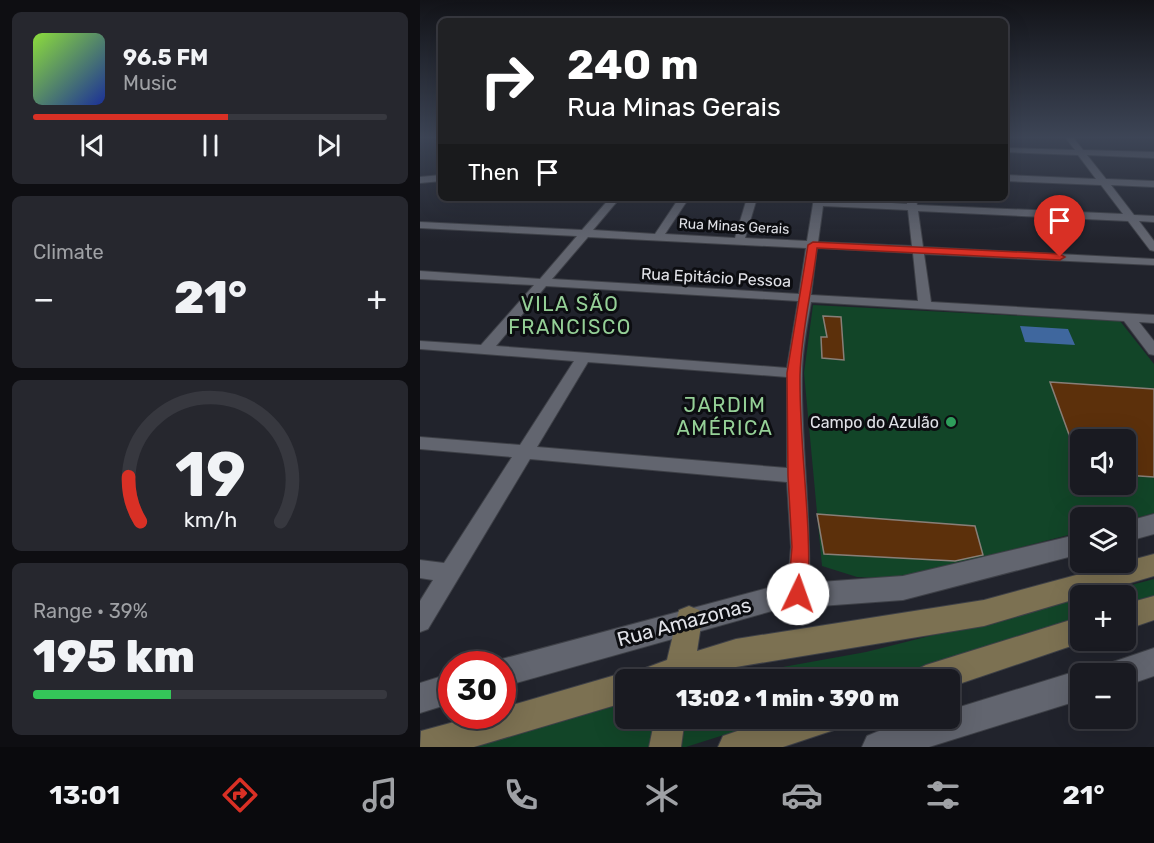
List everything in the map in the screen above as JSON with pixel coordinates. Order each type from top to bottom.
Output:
[{"type":"main road","points":[[694,669],[736,653],[984,613],[1154,565]]},
{"type":"main road","points":[[1136,614],[1154,608]]},
{"type":"main road","points":[[679,669],[689,620]]},
{"type":"main road","points":[[960,669],[1070,633]]},
{"type":"main road","points":[[421,747],[615,690]]},
{"type":"main road","points":[[665,747],[668,729]]},
{"type":"main road","points":[[734,747],[791,729]]},
{"type":"street","points":[[1095,172],[1154,248]]},
{"type":"street","points":[[420,180],[438,178]]},
{"type":"street","points":[[1008,178],[1154,184]]},
{"type":"street","points":[[485,350],[612,201]]},
{"type":"street","points":[[658,237],[682,201]]},
{"type":"street","points":[[739,241],[751,201]]},
{"type":"street","points":[[798,594],[801,547],[796,476],[794,373],[819,201],[912,203],[1154,219]]},
{"type":"street","points":[[912,203],[925,305]]},
{"type":"street","name":"Rua Minas Gerais","points":[[420,225],[1154,262]]},
{"type":"street","name":"Rua Epitácio Pessoa","points":[[420,276],[1154,319]]},
{"type":"street","points":[[1128,317],[1154,351]]},
{"type":"street","points":[[420,345],[794,373]]},
{"type":"street","points":[[420,621],[584,357]]},
{"type":"street","points":[[420,443],[796,476]]},
{"type":"street","points":[[1136,528],[1154,524]]},
{"type":"street","name":"Rua Amazonas","points":[[516,669],[689,620],[798,594],[903,588],[1070,546]]},
{"type":"street","points":[[420,569],[450,573]]},
{"type":"street","points":[[1136,668],[1154,662]]},
{"type":"street","points":[[878,747],[1070,688]]},
{"type":"street","points":[[420,698],[438,692]]},
{"type":"green space","points":[[813,305],[1120,321],[1154,364],[1154,513],[1136,518],[1136,507],[1070,507],[1070,535],[898,579],[857,577],[822,566],[804,373]]},
{"type":"green space","points":[[1154,579],[1154,602],[1136,608],[1136,585],[1131,585]]},
{"type":"green space","points":[[1070,601],[1070,627],[929,669],[771,669],[866,652]]},
{"type":"green space","points":[[615,706],[615,729],[743,729],[686,747],[474,747]]},
{"type":"water","points":[[1020,326],[1068,329],[1075,345],[1025,342]]},
{"type":"building","points":[[823,316],[841,317],[844,360],[822,358],[821,337],[827,337]]},
{"type":"building","points":[[1050,382],[1154,389],[1154,477],[1136,476],[1136,429],[1070,429],[1070,437]]},
{"type":"building","points":[[817,514],[975,526],[983,555],[955,561],[824,554]]},
{"type":"place","name":"Campo do Azulão","points":[[951,422]]},
{"type":"district","name":"VILA SÃO FRANCISCO","points":[[570,316]]},
{"type":"district","name":"JARDIM AMÉRICA","points":[[725,416]]},
{"type":"route","points":[[798,594],[801,547],[796,476],[794,373],[813,245],[1060,257]]}]
